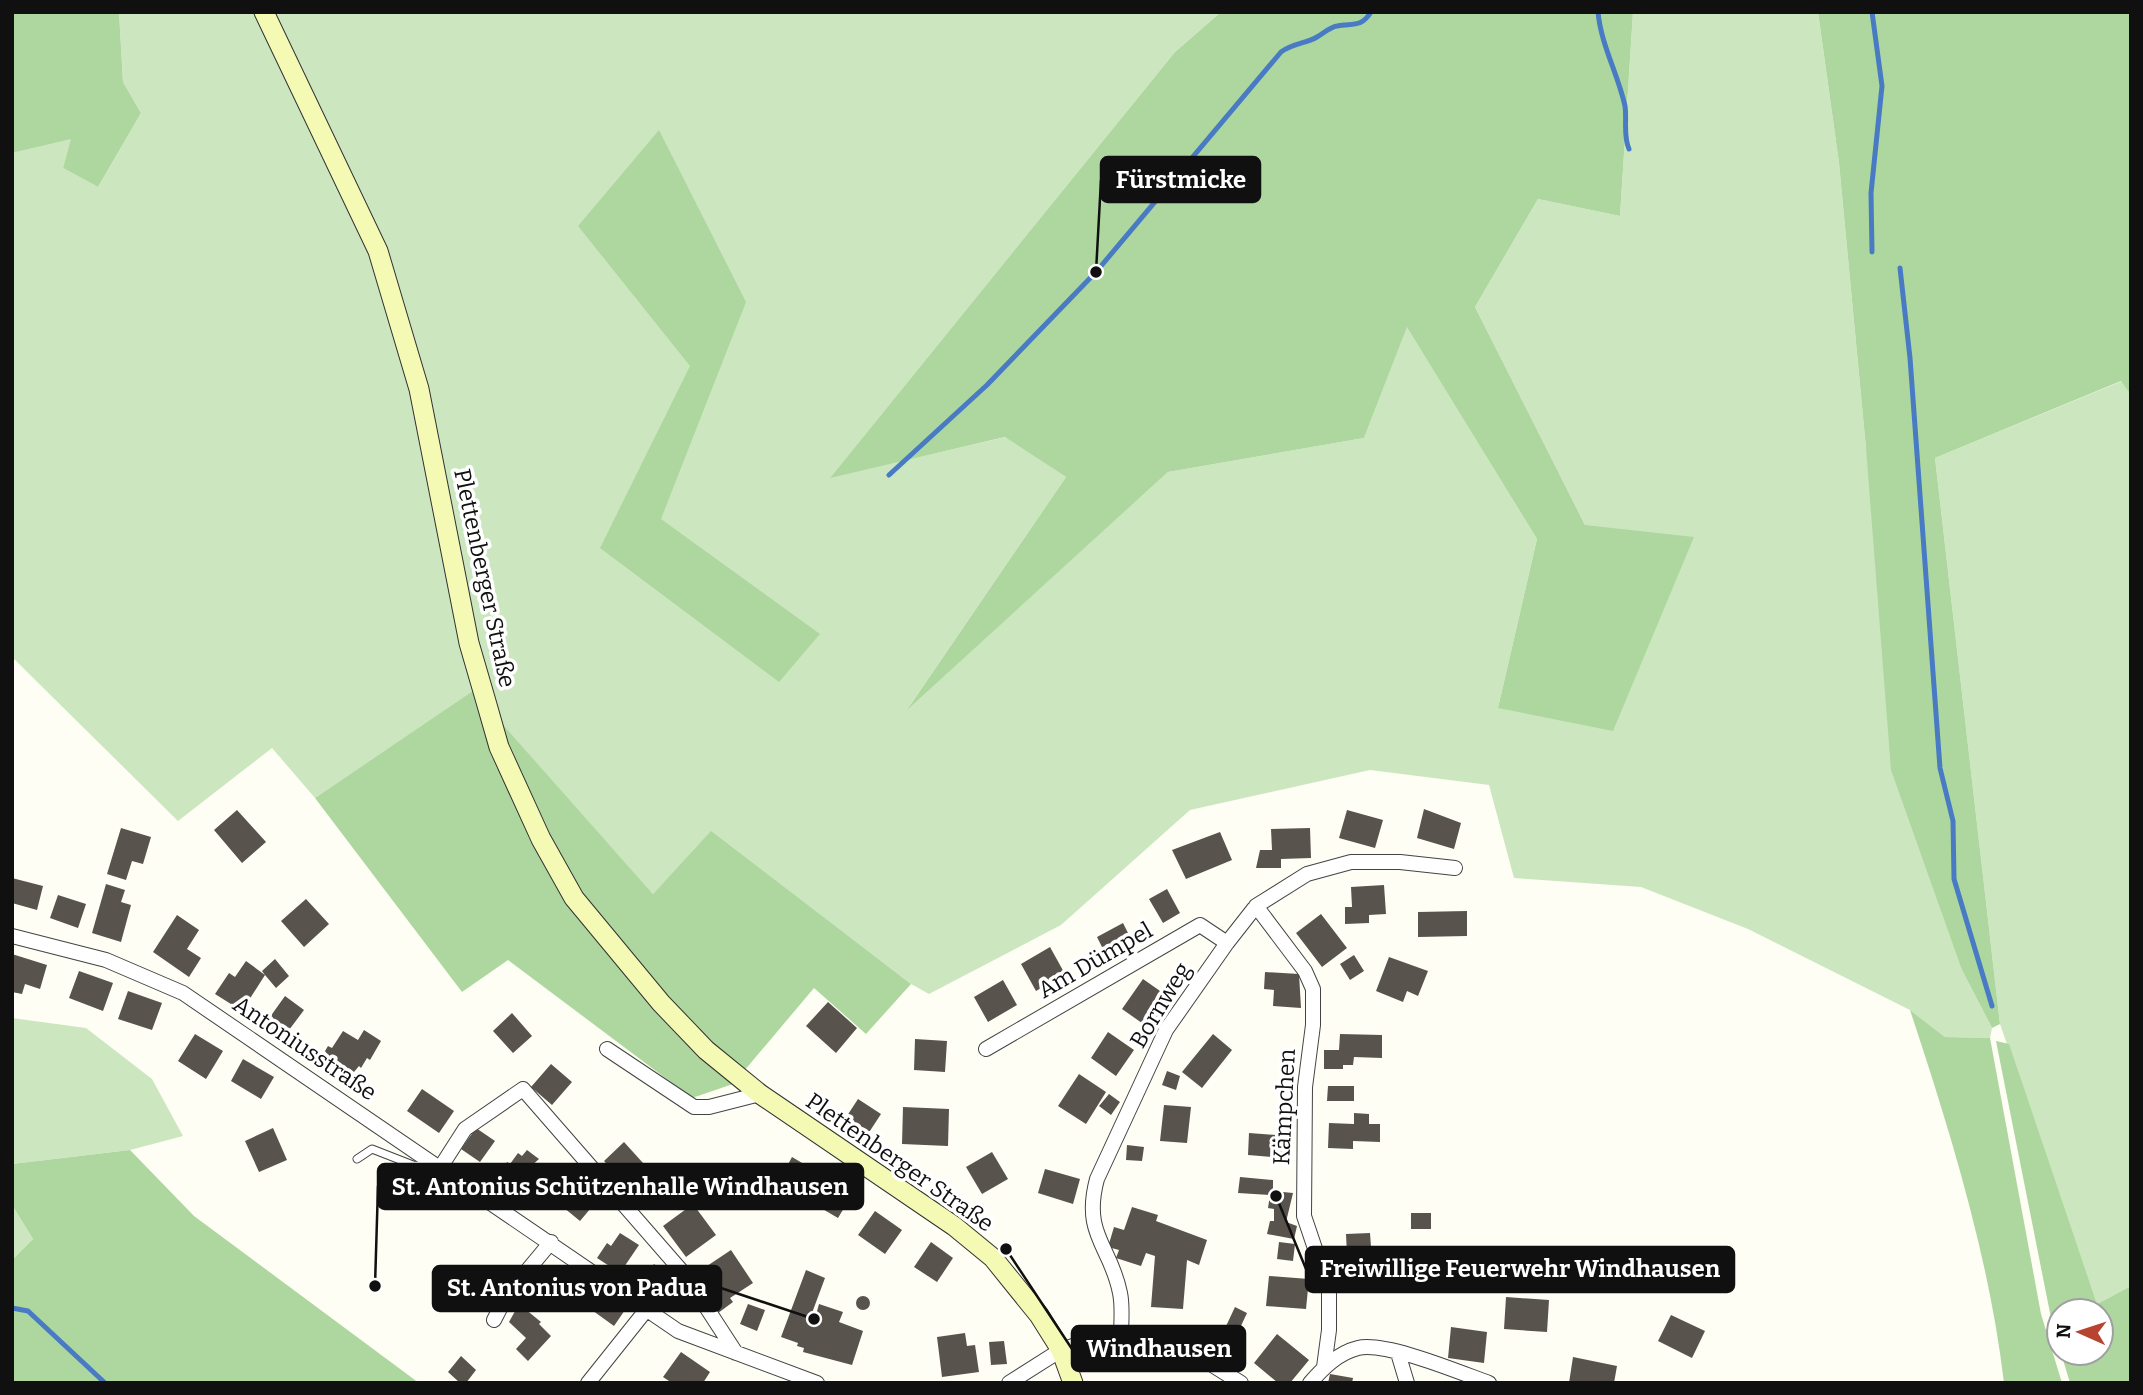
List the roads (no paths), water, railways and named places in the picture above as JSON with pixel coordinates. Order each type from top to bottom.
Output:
[{"type":"main road","name":"Plettenberger Straße","points":[[264,12],[378,251],[419,389],[469,643],[486,705],[499,747],[541,839],[574,898],[661,1003],[706,1050],[760,1094],[954,1226],[993,1258],[1020,1289],[1061,1350],[1073,1383]]},
{"type":"street","name":"Bornweg","points":[[1121,1337],[1120,1293],[1098,1239],[1090,1204],[1097,1179],[1166,1030],[1227,943],[1256,906],[1307,874],[1351,862],[1400,862],[1455,868]]},
{"type":"street","name":"Kämpchen","points":[[1256,906],[1305,971],[1313,989],[1313,1025],[1305,1087],[1304,1205],[1311,1243],[1329,1290],[1329,1330],[1324,1367]]},
{"type":"street","name":"Am Dümpel","points":[[986,1049],[1200,925],[1227,943]]},
{"type":"street","name":"Antoniusstraße","points":[[12,936],[106,960],[183,992],[551,1241],[678,1331],[817,1383]]},
{"type":"street","points":[[607,1049],[694,1107],[709,1107],[760,1094]]},
{"type":"street","points":[[440,1168],[466,1129],[523,1089],[686,1276],[736,1353]]},
{"type":"street","points":[[494,1320],[507,1295],[551,1241]]},
{"type":"street","points":[[588,1383],[647,1309]]},
{"type":"street","points":[[1009,1383],[1061,1350],[1087,1341],[1121,1337],[1187,1349],[1241,1383]]},
{"type":"street","points":[[1310,1383],[1324,1367],[1360,1347],[1398,1353],[1489,1383]]},
{"type":"street","points":[[1398,1353],[1407,1383]]},
{"type":"lane","points":[[357,1159],[372,1149],[413,1165],[440,1168]]},
{"type":"lane","points":[[482,1276],[507,1295]]},
{"type":"waterway","points":[[889,475],[987,385],[1096,272],[1281,52],[1334,27],[1360,23],[1371,12]]},
{"type":"waterway","points":[[1598,12],[1602,36],[1625,106],[1629,149]]},
{"type":"waterway","points":[[1872,12],[1882,86],[1871,193],[1872,252]]},
{"type":"waterway","points":[[1900,268],[1910,358],[1940,768],[1953,821],[1954,879],[1992,1006]]},
{"type":"waterway","points":[[12,1308],[28,1311],[105,1383]]},
{"type":"place","name":"Fürstmicke","points":[[1096,272]]},
{"type":"place","name":"Freiwillige Feuerwehr Windhausen","points":[[1276,1196]]},
{"type":"place","name":"Windhausen","points":[[1006,1249]]},
{"type":"place","name":"St. Antonius Schützenhalle Windhausen","points":[[375,1286]]},
{"type":"place","name":"St. Antonius von Padua","points":[[814,1319]]}]
